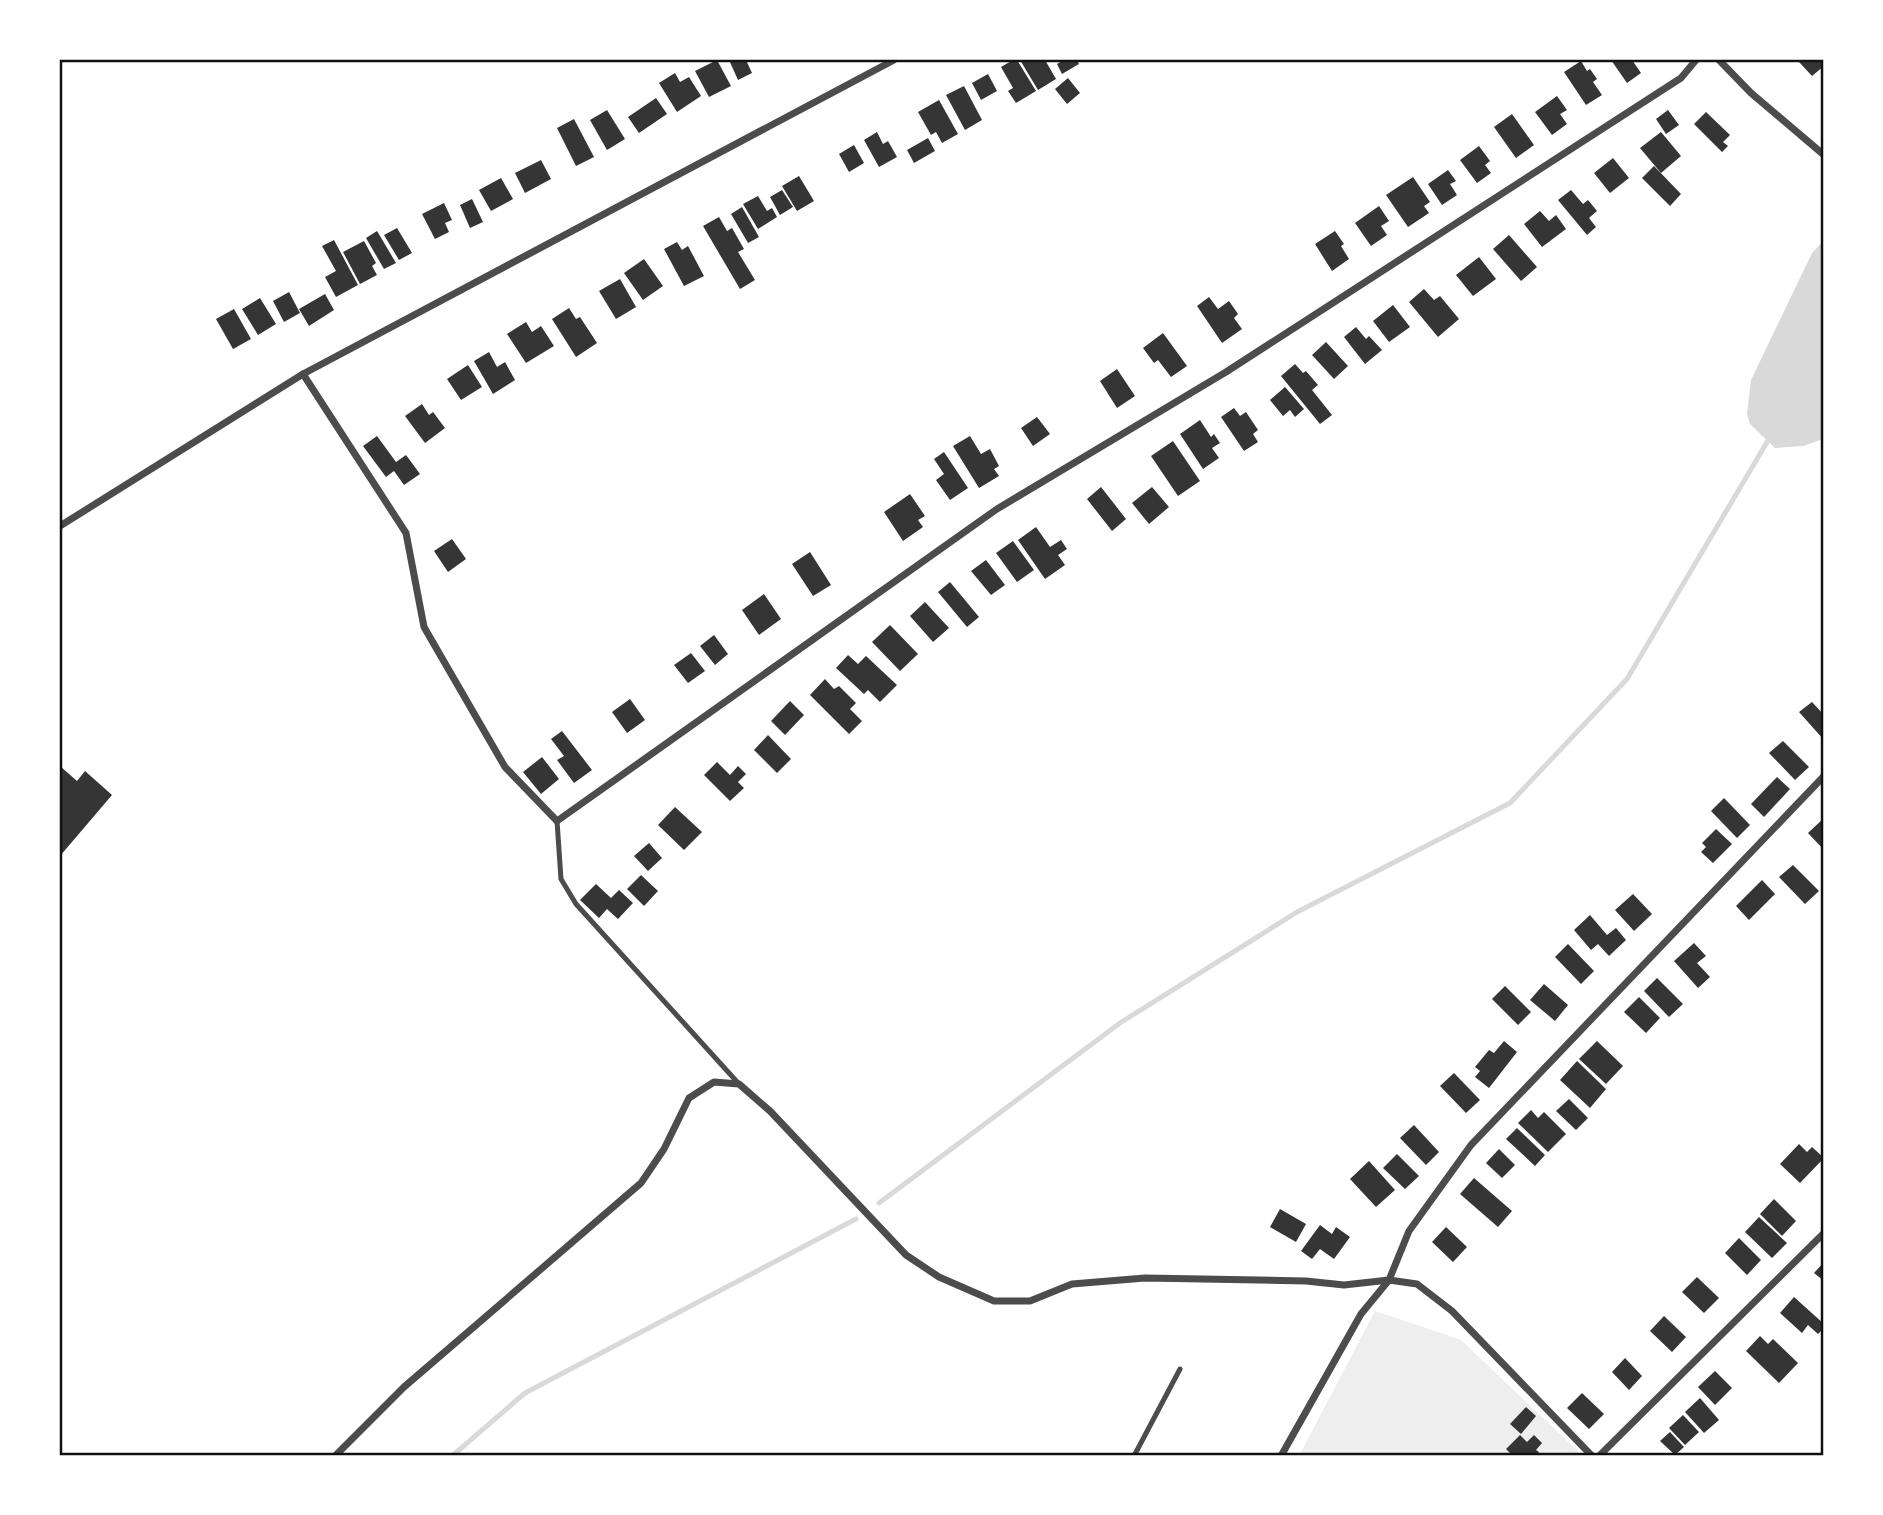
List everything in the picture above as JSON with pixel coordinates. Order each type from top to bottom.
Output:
[{"type":"street","points":[[60,526],[303,374],[894,60]]},
{"type":"street","points":[[303,374],[406,533],[424,627],[505,767],[557,821],[997,509],[1249,357],[1681,78],[1696,60]]},
{"type":"street","points":[[1719,60],[1751,93],[1824,155]]},
{"type":"street","points":[[1281,1455],[1361,1314],[1389,1280],[1409,1231],[1471,1146],[1824,776]]},
{"type":"street","points":[[335,1455],[404,1387],[642,1183],[664,1149],[689,1098],[714,1082],[739,1084],[770,1111],[906,1255],[939,1277],[994,1301],[1030,1301],[1072,1284],[1145,1278],[1306,1281],[1344,1285],[1389,1280],[1417,1284],[1452,1311],[1592,1455]]},
{"type":"street","points":[[1599,1455],[1824,1233]]},
{"type":"lane","points":[[557,821],[561,879],[576,904],[739,1084]]},
{"type":"lane","points":[[1134,1455],[1180,1369]]},
{"type":"shaded area","points":[[1823,241],[1823,439],[1803,446],[1775,448],[1750,424],[1747,414],[1751,380],[1812,253]]},
{"type":"shaded area","points":[[1375,1311],[1461,1340],[1582,1455],[1299,1456]]},
{"type":"building","points":[[717,60],[731,86],[709,97],[695,71]]},
{"type":"building","points":[[729,60],[746,60],[752,73],[738,80]]},
{"type":"building","points":[[1017,60],[1036,91],[1016,103],[1008,91],[1013,88],[1001,67]]},
{"type":"building","points":[[1020,60],[1045,60],[1056,79],[1038,90]]},
{"type":"building","points":[[1061,60],[1077,60],[1079,64],[1062,74],[1057,64]]},
{"type":"building","points":[[1611,60],[1632,60],[1641,73],[1627,83]]},
{"type":"building","points":[[1824,60],[1824,66],[1812,76],[1799,62]]},
{"type":"building","points":[[1581,61],[1587,71],[1590,69],[1597,79],[1593,82],[1602,95],[1586,105],[1564,72]]},
{"type":"building","points":[[675,73],[680,82],[689,77],[701,96],[677,112],[659,83]]},
{"type":"building","points":[[988,74],[997,91],[981,100],[972,83]]},
{"type":"building","points":[[1068,78],[1080,93],[1067,104],[1055,89]]},
{"type":"building","points":[[964,86],[982,120],[965,130],[946,95]]},
{"type":"building","points":[[1557,96],[1567,110],[1560,114],[1567,124],[1552,135],[1535,112]]},
{"type":"building","points":[[656,98],[667,114],[639,133],[628,117]]},
{"type":"building","points":[[939,100],[958,134],[942,143],[936,132],[931,135],[918,112]]},
{"type":"building","points":[[607,110],[625,139],[607,150],[590,120]]},
{"type":"building","points":[[1668,110],[1679,125],[1666,134],[1656,119]]},
{"type":"building","points":[[1706,112],[1730,135],[1723,142],[1728,146],[1722,152],[1694,124]]},
{"type":"building","points":[[1512,114],[1534,145],[1516,158],[1494,127]]},
{"type":"building","points":[[574,119],[594,157],[576,166],[557,128]]},
{"type":"building","points":[[877,132],[883,144],[888,141],[897,157],[879,167],[864,140]]},
{"type":"building","points":[[1661,132],[1681,156],[1661,173],[1640,148]]},
{"type":"building","points":[[928,138],[935,151],[914,163],[907,150]]},
{"type":"building","points":[[854,145],[864,163],[849,172],[839,154]]},
{"type":"building","points":[[1479,146],[1490,161],[1485,165],[1491,173],[1477,183],[1460,160]]},
{"type":"building","points":[[1613,158],[1629,178],[1610,193],[1594,173]]},
{"type":"building","points":[[541,160],[551,179],[525,193],[515,173]]},
{"type":"building","points":[[1654,166],[1681,194],[1670,206],[1642,178]]},
{"type":"building","points":[[1448,170],[1456,181],[1450,184],[1457,195],[1442,205],[1428,184]]},
{"type":"building","points":[[799,176],[814,201],[797,211],[782,186]]},
{"type":"building","points":[[1413,177],[1430,202],[1424,206],[1429,213],[1408,227],[1386,195]]},
{"type":"building","points":[[501,178],[513,199],[491,211],[479,190]]},
{"type":"building","points":[[782,190],[793,207],[780,215],[770,197]]},
{"type":"building","points":[[1571,190],[1583,204],[1588,200],[1597,211],[1589,218],[1596,227],[1587,235],[1558,200]]},
{"type":"building","points":[[758,196],[767,211],[772,208],[777,217],[758,229],[743,204]]},
{"type":"building","points":[[472,199],[483,222],[470,228],[460,205]]},
{"type":"building","points":[[444,203],[452,220],[445,223],[449,232],[435,239],[422,214]]},
{"type":"building","points":[[1379,206],[1389,221],[1381,226],[1387,235],[1371,246],[1355,223]]},
{"type":"building","points":[[742,207],[759,237],[748,243],[731,214]]},
{"type":"building","points":[[1540,211],[1549,221],[1556,215],[1566,229],[1542,247],[1524,224]]},
{"type":"building","points":[[719,217],[727,231],[732,228],[744,249],[738,252],[755,280],[740,289],[703,226]]},
{"type":"building","points":[[397,228],[412,253],[399,260],[384,235]]},
{"type":"building","points":[[377,231],[396,263],[384,269],[366,238]]},
{"type":"building","points":[[1335,231],[1344,244],[1341,246],[1349,259],[1332,271],[1315,244]]},
{"type":"building","points":[[1509,235],[1537,267],[1521,281],[1493,249]]},
{"type":"building","points":[[334,240],[358,285],[336,297],[325,277],[336,271],[322,246]]},
{"type":"building","points":[[364,241],[376,263],[372,266],[377,275],[360,284],[343,252]]},
{"type":"building","points":[[677,242],[682,250],[688,246],[704,276],[684,286],[664,249]]},
{"type":"building","points":[[1479,257],[1496,279],[1473,296],[1456,275]]},
{"type":"building","points":[[644,259],[663,286],[643,300],[624,273]]},
{"type":"building","points":[[620,279],[636,307],[616,319],[599,291]]},
{"type":"building","points":[[1424,289],[1434,300],[1440,296],[1459,319],[1438,337],[1409,302]]},
{"type":"building","points":[[289,292],[300,313],[284,322],[273,301]]},
{"type":"building","points":[[325,294],[334,310],[309,326],[299,309]]},
{"type":"building","points":[[1209,297],[1218,309],[1229,301],[1238,314],[1234,318],[1242,329],[1222,343],[1197,306]]},
{"type":"building","points":[[260,298],[276,324],[258,335],[242,309]]},
{"type":"building","points":[[1393,305],[1410,327],[1389,342],[1373,321]]},
{"type":"building","points":[[569,308],[576,319],[580,317],[597,343],[576,357],[552,319]]},
{"type":"building","points":[[234,309],[251,339],[233,349],[216,319]]},
{"type":"building","points":[[526,322],[532,332],[541,326],[554,346],[526,363],[507,334]]},
{"type":"building","points":[[1356,327],[1366,339],[1369,336],[1382,350],[1365,364],[1344,337]]},
{"type":"building","points":[[1163,333],[1187,366],[1171,377],[1158,360],[1154,363],[1143,348]]},
{"type":"building","points":[[1326,342],[1348,366],[1334,379],[1312,355]]},
{"type":"building","points":[[489,352],[497,367],[505,362],[515,380],[493,394],[474,361]]},
{"type":"building","points":[[1295,364],[1303,373],[1306,371],[1318,385],[1312,390],[1332,415],[1320,424],[1281,376]]},
{"type":"building","points":[[468,365],[482,387],[461,400],[447,379]]},
{"type":"building","points":[[1117,369],[1135,396],[1117,408],[1100,381]]},
{"type":"building","points":[[1285,387],[1304,409],[1295,417],[1290,410],[1283,416],[1270,400]]},
{"type":"building","points":[[422,404],[429,415],[433,412],[445,428],[425,443],[405,416]]},
{"type":"building","points":[[1234,408],[1240,416],[1246,412],[1258,430],[1253,434],[1258,442],[1244,451],[1221,417]]},
{"type":"building","points":[[1037,417],[1050,434],[1033,446],[1021,428]]},
{"type":"building","points":[[1200,420],[1211,437],[1214,434],[1220,443],[1212,448],[1219,458],[1203,469],[1180,434]]},
{"type":"building","points":[[377,436],[396,462],[406,455],[420,474],[404,485],[394,471],[386,477],[363,446]]},
{"type":"building","points":[[970,436],[981,454],[990,449],[999,466],[994,469],[999,476],[979,488],[953,446]]},
{"type":"building","points":[[1173,441],[1200,481],[1178,496],[1151,456]]},
{"type":"building","points":[[944,452],[968,488],[950,500],[936,480],[944,474],[934,459]]},
{"type":"building","points":[[1101,487],[1126,519],[1112,531],[1087,499]]},
{"type":"building","points":[[1152,487],[1169,507],[1149,524],[1132,503]]},
{"type":"building","points":[[910,494],[925,516],[918,520],[923,527],[903,541],[884,512]]},
{"type":"building","points":[[1036,527],[1050,547],[1061,540],[1067,549],[1058,555],[1065,565],[1045,579],[1018,540]]},
{"type":"building","points":[[452,539],[466,559],[448,572],[434,551]]},
{"type":"building","points":[[1013,541],[1034,570],[1017,582],[996,553]]},
{"type":"building","points":[[810,552],[831,585],[813,596],[792,564]]},
{"type":"building","points":[[986,560],[1005,585],[991,595],[971,571]]},
{"type":"building","points":[[950,582],[979,617],[967,627],[938,592]]},
{"type":"building","points":[[764,594],[781,619],[759,635],[742,610]]},
{"type":"building","points":[[925,602],[949,628],[933,642],[910,616]]},
{"type":"building","points":[[890,625],[918,654],[900,671],[872,642]]},
{"type":"building","points":[[714,635],[728,654],[715,665],[700,646]]},
{"type":"building","points":[[691,653],[705,671],[688,683],[674,665]]},
{"type":"building","points":[[848,655],[858,664],[866,656],[897,685],[880,702],[868,690],[864,694],[836,668]]},
{"type":"building","points":[[825,679],[834,689],[839,686],[856,703],[850,709],[862,721],[849,734],[810,695]]},
{"type":"building","points":[[630,699],[645,720],[627,733],[612,712]]},
{"type":"building","points":[[790,701],[804,715],[785,735],[771,721]]},
{"type":"building","points":[[1812,702],[1824,715],[1824,740],[1799,712]]},
{"type":"building","points":[[562,731],[592,770],[574,783],[557,760],[564,756],[551,739]]},
{"type":"building","points":[[768,735],[791,759],[777,773],[754,750]]},
{"type":"building","points":[[1783,741],[1809,767],[1795,780],[1769,753]]},
{"type":"building","points":[[542,757],[559,779],[541,794],[523,772]]},
{"type":"building","points":[[717,762],[730,775],[738,766],[746,774],[738,782],[744,788],[730,801],[704,775]]},
{"type":"building","points":[[60,766],[77,781],[85,771],[112,795],[60,856]]},
{"type":"building","points":[[1777,777],[1790,789],[1764,817],[1751,804]]},
{"type":"building","points":[[1724,798],[1750,825],[1737,838],[1711,811]]},
{"type":"building","points":[[675,807],[702,832],[684,850],[658,825]]},
{"type":"building","points":[[1824,818],[1824,850],[1808,833]]},
{"type":"building","points":[[1716,829],[1732,844],[1713,863],[1701,852],[1706,847],[1702,843]]},
{"type":"building","points":[[649,843],[662,858],[648,871],[634,856]]},
{"type":"building","points":[[1793,865],[1819,891],[1805,904],[1779,877]]},
{"type":"building","points":[[641,875],[658,891],[644,906],[627,889]]},
{"type":"building","points":[[1762,880],[1775,894],[1749,920],[1736,906]]},
{"type":"building","points":[[596,884],[611,898],[619,890],[633,903],[618,919],[607,909],[599,918],[580,900]]},
{"type":"building","points":[[1633,894],[1652,914],[1634,931],[1615,910]]},
{"type":"building","points":[[1590,915],[1607,935],[1616,928],[1626,940],[1609,956],[1598,944],[1591,950],[1574,930]]},
{"type":"building","points":[[1694,943],[1706,956],[1697,963],[1710,977],[1698,988],[1674,961]]},
{"type":"building","points":[[1568,944],[1594,971],[1581,984],[1555,957]]},
{"type":"building","points":[[1657,978],[1683,1004],[1669,1017],[1644,991]]},
{"type":"building","points":[[1544,984],[1568,1005],[1555,1021],[1530,1000]]},
{"type":"building","points":[[1505,986],[1531,1012],[1518,1025],[1492,999]]},
{"type":"building","points":[[1639,997],[1660,1018],[1646,1033],[1624,1012]]},
{"type":"building","points":[[1504,1041],[1517,1052],[1489,1088],[1475,1077],[1480,1071],[1475,1067],[1489,1050],[1494,1053]]},
{"type":"building","points":[[1597,1041],[1623,1066],[1606,1084],[1579,1059]]},
{"type":"building","points":[[1577,1061],[1606,1089],[1590,1108],[1560,1080]]},
{"type":"building","points":[[1454,1073],[1480,1100],[1466,1113],[1440,1086]]},
{"type":"building","points":[[1569,1099],[1588,1118],[1576,1130],[1556,1111]]},
{"type":"building","points":[[1531,1110],[1538,1118],[1544,1112],[1566,1134],[1548,1152],[1518,1123]]},
{"type":"building","points":[[1414,1125],[1439,1152],[1426,1165],[1400,1138]]},
{"type":"building","points":[[1517,1128],[1545,1155],[1535,1166],[1506,1139]]},
{"type":"building","points":[[1799,1144],[1807,1152],[1812,1147],[1824,1158],[1800,1183],[1780,1164]]},
{"type":"building","points":[[1499,1149],[1515,1165],[1502,1178],[1486,1163]]},
{"type":"building","points":[[1397,1154],[1419,1176],[1405,1189],[1383,1168]]},
{"type":"building","points":[[1369,1161],[1395,1190],[1376,1207],[1350,1179]]},
{"type":"building","points":[[1474,1178],[1512,1211],[1498,1227],[1460,1194]]},
{"type":"building","points":[[1774,1199],[1796,1221],[1782,1236],[1760,1214]]},
{"type":"building","points":[[1280,1209],[1306,1224],[1296,1242],[1270,1227]]},
{"type":"building","points":[[1759,1217],[1787,1243],[1772,1258],[1745,1232]]},
{"type":"building","points":[[1320,1225],[1332,1234],[1336,1227],[1350,1237],[1334,1259],[1320,1249],[1312,1259],[1301,1251]]},
{"type":"building","points":[[1446,1227],[1467,1247],[1453,1262],[1432,1242]]},
{"type":"building","points":[[1739,1238],[1761,1260],[1747,1275],[1725,1253]]},
{"type":"building","points":[[1824,1262],[1824,1281],[1814,1273]]},
{"type":"building","points":[[1697,1277],[1719,1298],[1704,1313],[1682,1292]]},
{"type":"building","points":[[1794,1297],[1824,1324],[1818,1334],[1808,1325],[1802,1333],[1780,1313]]},
{"type":"building","points":[[1664,1316],[1686,1337],[1672,1352],[1650,1331]]},
{"type":"building","points":[[1760,1336],[1768,1344],[1773,1339],[1798,1363],[1779,1383],[1746,1351]]},
{"type":"building","points":[[1625,1358],[1642,1376],[1629,1390],[1612,1372]]},
{"type":"building","points":[[1715,1371],[1732,1388],[1715,1405],[1698,1387]]},
{"type":"building","points":[[1582,1393],[1604,1414],[1589,1429],[1567,1408]]},
{"type":"building","points":[[1700,1398],[1719,1420],[1704,1433],[1685,1412]]},
{"type":"building","points":[[1526,1407],[1536,1416],[1521,1434],[1510,1424]]},
{"type":"building","points":[[1683,1415],[1699,1432],[1685,1445],[1669,1428]]},
{"type":"building","points":[[1670,1432],[1684,1447],[1675,1455],[1660,1441]]},
{"type":"building","points":[[1520,1435],[1527,1442],[1534,1435],[1542,1443],[1536,1450],[1539,1452],[1536,1456],[1513,1456],[1506,1449]]},
{"type":"waterway","points":[[879,1203],[1120,1023],[1297,912],[1510,803],[1627,679],[1770,437]]},
{"type":"waterway","points":[[452,1456],[525,1393],[856,1219]]}]
